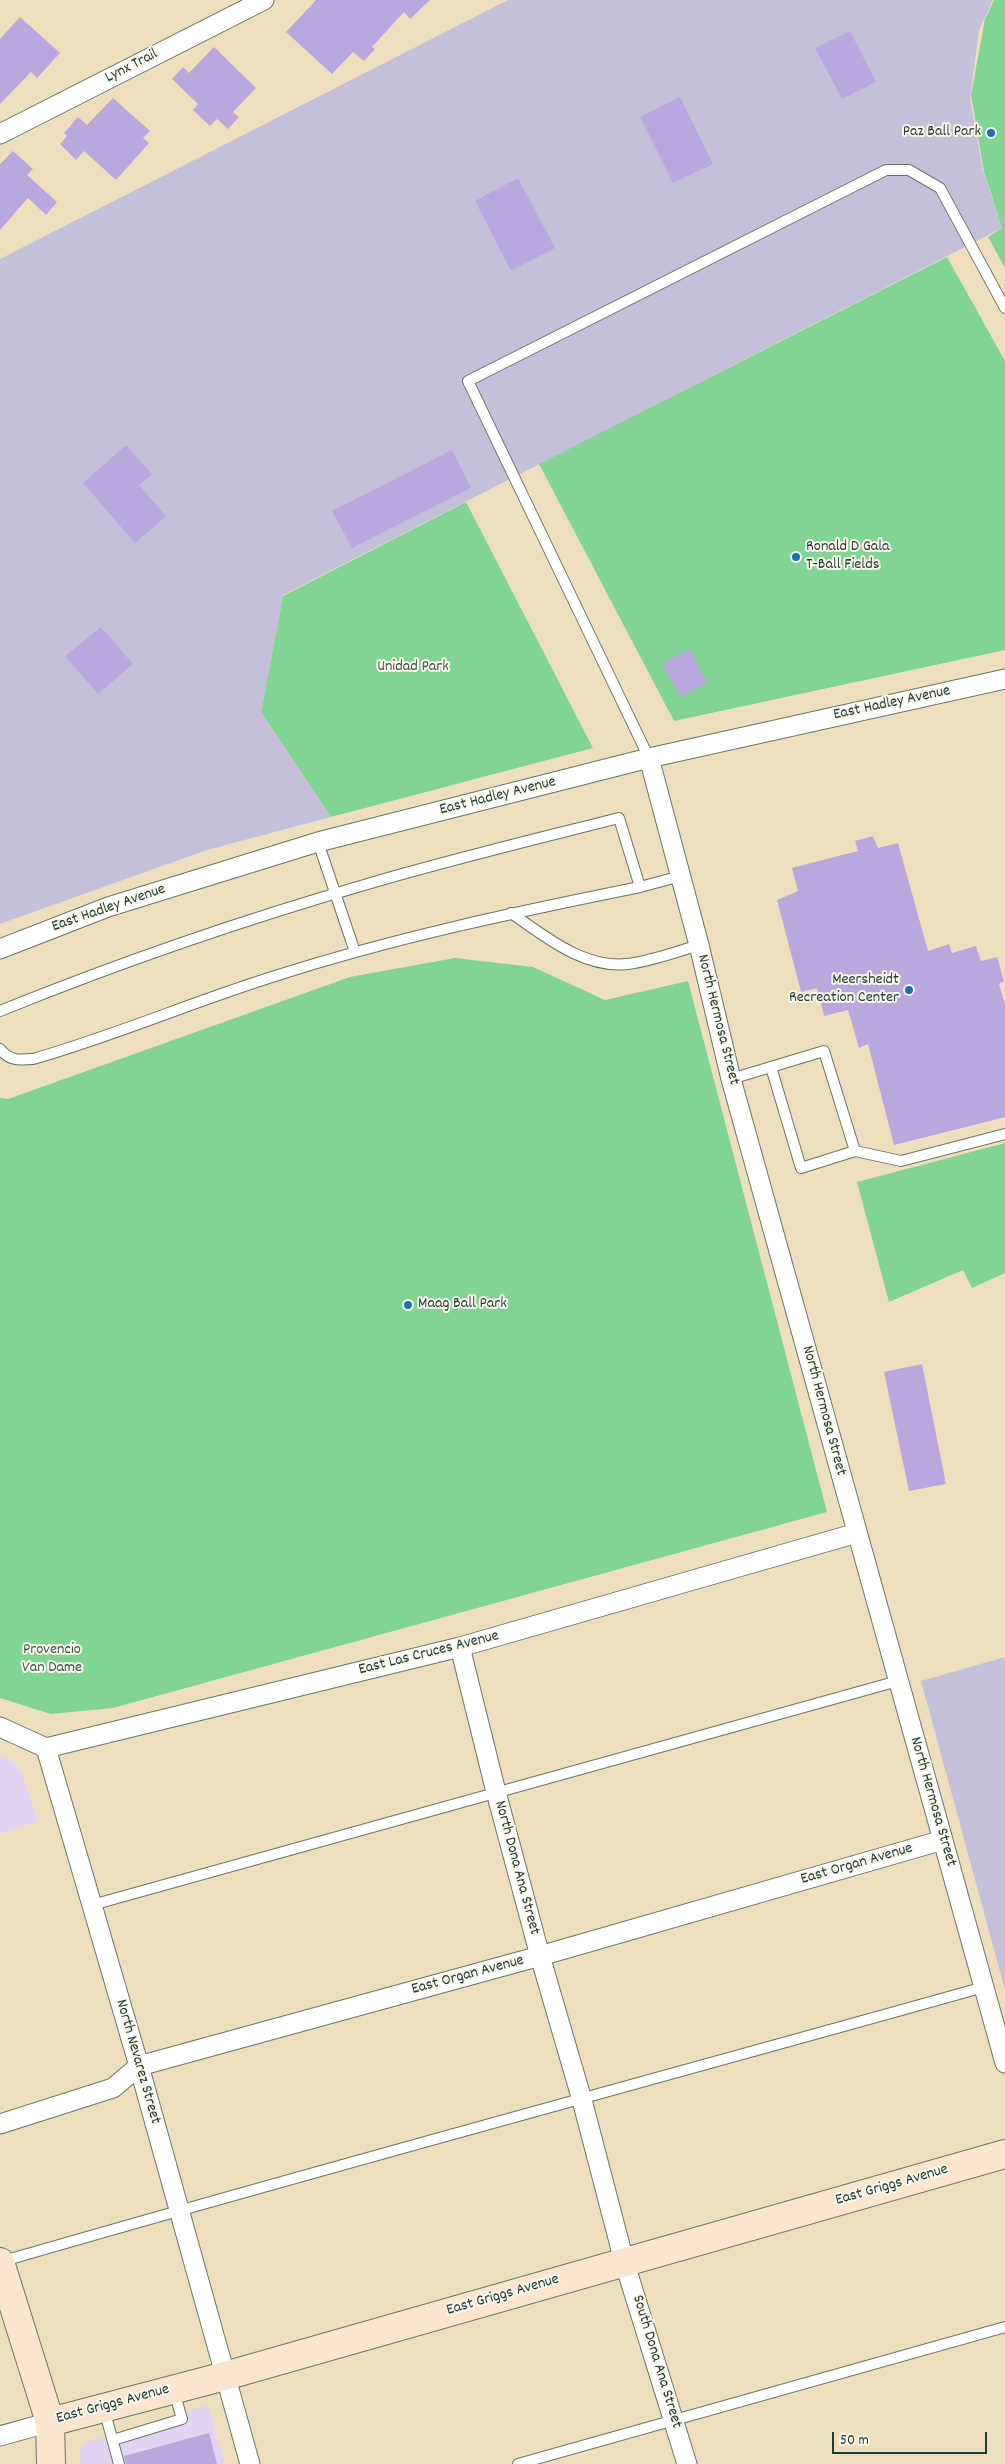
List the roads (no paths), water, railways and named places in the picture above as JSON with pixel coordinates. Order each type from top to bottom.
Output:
[{"type":"street","name":"Lynx Trail","points":[[0,134],[254,2]]},
{"type":"street","name":"East Hadley Avenue","points":[[0,949],[108,907],[318,842],[649,758],[1005,680]]},
{"type":"street","name":"North Hermosa Street","points":[[649,758],[699,945],[731,1079],[1005,2063]]},
{"type":"street","name":"East Las Cruces Avenue","points":[[46,1748],[460,1647],[856,1533]]},
{"type":"street","name":"North Dona Ana Street","points":[[460,1647],[496,1792],[540,1956],[582,2100],[624,2261]]},
{"type":"street","points":[[0,1727],[46,1748]]},
{"type":"street","name":"North Nevarez Street","points":[[46,1748],[139,2066],[250,2464]]},
{"type":"street","name":"East Organ Avenue","points":[[0,2124],[113,2088],[139,2066],[540,1956],[943,1840]]},
{"type":"street","name":"East Griggs Avenue","points":[[0,2436],[225,2376],[1005,2154]]},
{"type":"street","name":"South Dona Ana Street","points":[[624,2261],[687,2464]]},
{"type":"street","points":[[0,2262],[50,2422],[52,2464]]},
{"type":"lane","points":[[649,758],[468,381],[886,170],[909,170],[940,188],[1005,308]]},
{"type":"lane","points":[[0,1010],[66,984],[233,926],[370,883],[619,818],[640,887]]},
{"type":"lane","points":[[318,842],[355,952]]},
{"type":"lane","points":[[0,1049],[6,1057],[16,1060],[33,1059],[262,980],[355,952],[419,934],[640,887],[681,876]]},
{"type":"lane","points":[[511,913],[557,944],[584,958],[605,964],[628,964],[699,945]]},
{"type":"lane","points":[[731,1079],[824,1051],[855,1151]]},
{"type":"lane","points":[[771,1067],[801,1168],[855,1151],[901,1161],[1005,1134]]},
{"type":"lane","points":[[92,1906],[898,1681]]},
{"type":"lane","points":[[0,2262],[179,2210],[582,2100],[984,1987]]},
{"type":"lane","points":[[518,2464],[1005,2327]]},
{"type":"lane","points":[[113,2440],[182,2419],[174,2389]]},
{"type":"lane","points":[[104,2408],[119,2464]]},
{"type":"place","name":"Paz Ball Park","points":[[991,133]]},
{"type":"place","name":"Ronald D Gala T-Ball Fields","points":[[796,557]]},
{"type":"place","name":"Meersheidt Recreation Center","points":[[909,990]]},
{"type":"place","name":"Maag Ball Park","points":[[408,1305]]},
{"type":"park label","name":"Unidad Park","points":[[413,668]]},
{"type":"park label","name":"Provencio Van Dame","points":[[52,1660]]}]
